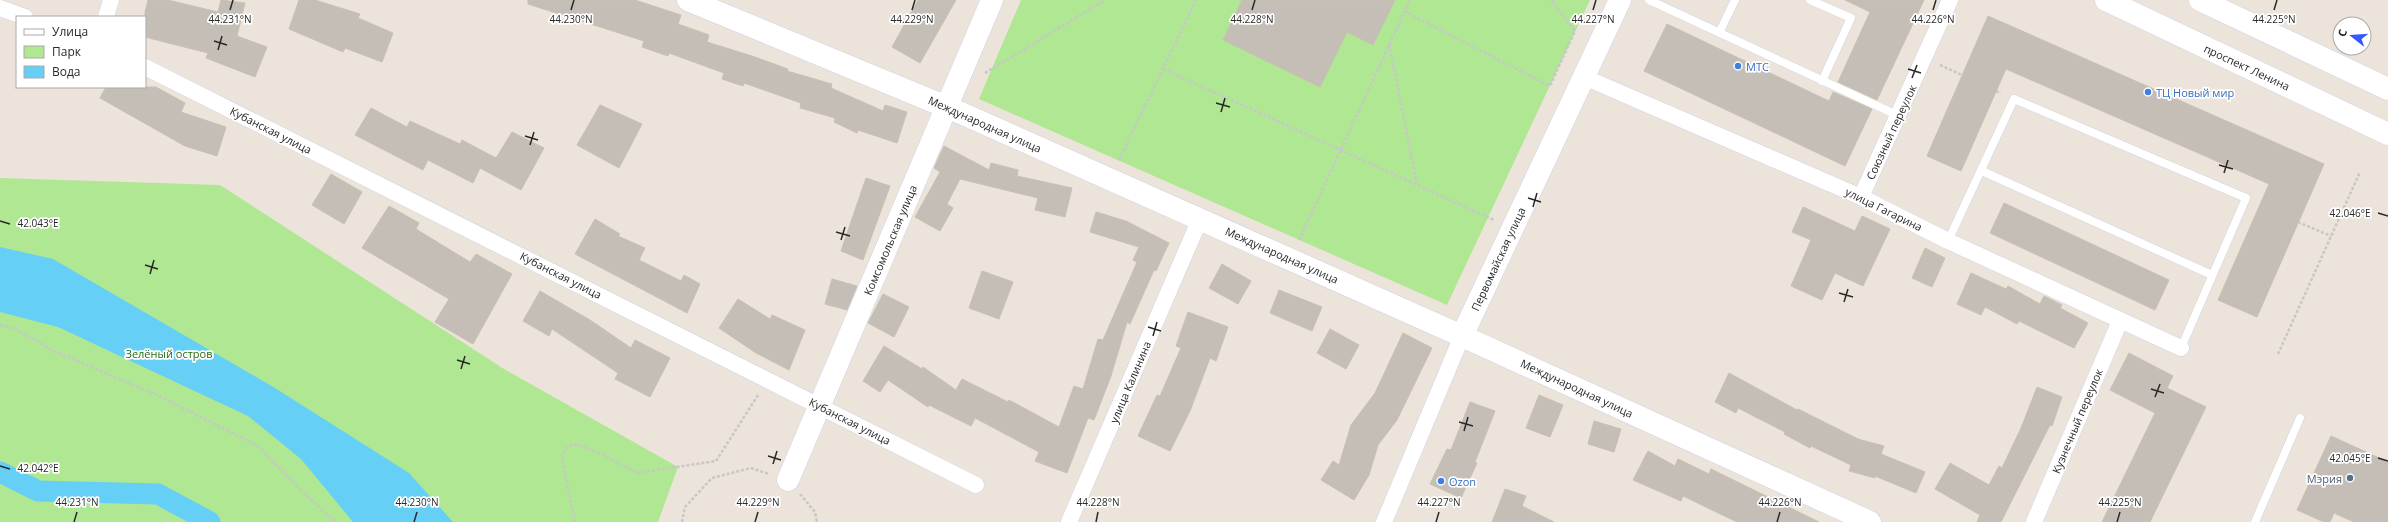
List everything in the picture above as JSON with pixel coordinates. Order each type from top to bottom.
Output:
[{"type":"main road","name":"Международная улица","points":[[688,0],[946,107],[1200,219],[1462,336],[1870,522]]},
{"type":"main road","name":"Комсомольская улица","points":[[788,480],[992,0]]},
{"type":"main road","name":"Первомайская улица","points":[[1462,336],[1620,0]]},
{"type":"main road","name":"проспект Ленина","points":[[2106,0],[2388,134]]},
{"type":"main road","points":[[2200,0],[2388,89]]},
{"type":"street","points":[[106,16],[111,0]]},
{"type":"street","name":"Союзный переулок","points":[[1861,197],[1899,116],[1950,0]]},
{"type":"street","points":[[0,8],[22,16]]},
{"type":"street","name":"Кубанская улица","points":[[146,68],[768,379],[976,485]]},
{"type":"street","name":"улица Гагарина","points":[[1584,77],[1861,197],[1948,240],[2181,348]]},
{"type":"street","name":"улица Калинина","points":[[1069,522],[1200,219]]},
{"type":"street","name":"Кузнечный переулок","points":[[2034,522],[2120,321]]},
{"type":"street","name":"Первомайская улица","points":[[1384,522],[1462,336]]},
{"type":"lane","points":[[1649,0],[1899,116]]},
{"type":"lane","points":[[1719,33],[1735,0]]},
{"type":"lane","points":[[1810,0],[1851,18],[1822,81]]},
{"type":"lane","points":[[1948,240],[1982,172],[2014,99],[2246,198],[2181,348]]},
{"type":"lane","points":[[1982,172],[2212,275]]},
{"type":"lane","points":[[2255,522],[2300,418]]},
{"type":"path","points":[[981,76],[993,66],[1106,0]]},
{"type":"path","points":[[1119,161],[1196,0]]},
{"type":"path","points":[[1290,259],[1388,43],[1410,0]]},
{"type":"path","points":[[1404,11],[1550,86],[1576,31],[1551,0]]},
{"type":"path","points":[[1388,43],[1417,185]]},
{"type":"path","points":[[1925,58],[1962,75]]},
{"type":"path","points":[[1163,69],[1513,228]]},
{"type":"path","points":[[2278,354],[2360,172]]},
{"type":"path","points":[[2298,222],[2331,236]]},
{"type":"path","points":[[0,325],[16,329],[54,351],[159,396],[258,446],[299,489],[336,522]]},
{"type":"path","points":[[575,522],[563,465],[562,455],[567,448],[577,444],[602,454],[637,473],[716,461],[768,379]]},
{"type":"path","points":[[682,522],[685,507],[712,478],[751,468],[788,480],[815,512],[817,522]]},
{"type":"green space","points":[[1021,0],[1590,0],[1447,305],[979,99]]},
{"type":"green space","name":"Зелёный остров","points":[[0,178],[220,185],[504,369],[678,467],[658,522],[0,522]]},
{"type":"water","points":[[0,247],[53,259],[275,388],[409,473],[453,522],[353,522],[301,459],[248,416],[58,327],[0,312]]},
{"type":"building","points":[[148,0],[168,0],[218,12],[221,0],[245,3],[237,36],[267,47],[255,77],[206,58],[208,53],[146,37],[145,12]]},
{"type":"building","points":[[299,0],[315,0],[360,14],[358,18],[393,33],[382,62],[345,48],[343,52],[289,29]]},
{"type":"building","points":[[528,0],[635,0],[681,15],[678,24],[709,35],[707,42],[788,69],[787,71],[832,84],[831,88],[883,111],[885,105],[907,112],[897,143],[858,130],[857,133],[834,122],[835,118],[800,108],[801,103],[744,83],[743,86],[722,79],[724,73],[669,53],[668,56],[642,47],[644,41],[528,4]]},
{"type":"building","points":[[918,0],[956,0],[920,63],[892,47]]},
{"type":"building","points":[[1242,0],[1395,0],[1373,45],[1347,32],[1320,87],[1223,40]]},
{"type":"building","points":[[1845,0],[1924,0],[1877,100],[1838,82],[1870,12]]},
{"type":"building","points":[[1988,16],[2324,164],[2257,317],[2218,300],[2269,184],[2006,69],[1961,171],[1927,156]]},
{"type":"building","points":[[1667,24],[1829,101],[1833,92],[1872,109],[1845,166],[1644,71]]},
{"type":"building","points":[[156,87],[185,103],[181,112],[226,127],[217,156],[185,146],[100,98],[105,88]]},
{"type":"building","points":[[600,105],[642,124],[619,168],[577,145]]},
{"type":"building","points":[[371,108],[407,127],[410,121],[460,144],[462,140],[496,158],[512,132],[544,148],[521,190],[480,168],[473,183],[428,160],[423,170],[355,135]]},
{"type":"building","points":[[944,146],[989,170],[991,163],[1018,170],[1017,176],[1072,188],[1065,217],[1035,210],[1038,198],[960,179],[947,204],[953,208],[940,231],[915,217],[940,172],[934,168]]},
{"type":"building","points":[[331,174],[362,192],[344,224],[312,205]]},
{"type":"building","points":[[866,178],[890,186],[863,260],[841,251]]},
{"type":"building","points":[[2004,203],[2169,280],[2155,310],[1990,233]]},
{"type":"building","points":[[389,206],[419,223],[416,229],[470,262],[476,254],[512,274],[473,344],[435,322],[449,299],[362,248]]},
{"type":"building","points":[[1803,207],[1855,231],[1862,216],[1890,229],[1863,286],[1835,273],[1822,300],[1791,286],[1811,240],[1792,232]]},
{"type":"building","points":[[1096,212],[1126,221],[1169,243],[1156,271],[1154,270],[1130,324],[1127,322],[1111,376],[1094,420],[1088,418],[1067,473],[1035,461],[1039,452],[975,418],[971,426],[929,405],[928,407],[888,380],[880,392],[863,381],[884,346],[922,369],[923,367],[956,390],[962,379],[1008,402],[1009,400],[1059,427],[1074,386],[1083,389],[1098,339],[1103,340],[1137,262],[1133,260],[1139,247],[1090,232]]},
{"type":"building","points":[[595,219],[620,234],[618,236],[645,248],[639,260],[681,281],[684,275],[700,284],[687,313],[575,254]]},
{"type":"building","points":[[1925,248],[1945,258],[1932,287],[1912,278]]},
{"type":"building","points":[[1222,264],[1251,281],[1238,304],[1209,288]]},
{"type":"building","points":[[982,271],[1013,282],[999,319],[969,308]]},
{"type":"building","points":[[1971,273],[2006,289],[2008,286],[2040,304],[2044,296],[2062,305],[2060,308],[2088,323],[2074,348],[2019,321],[2017,324],[1985,307],[1981,315],[1957,304]]},
{"type":"building","points":[[832,279],[857,286],[847,310],[825,304]]},
{"type":"building","points":[[1279,290],[1322,307],[1312,331],[1270,313]]},
{"type":"building","points":[[540,291],[590,320],[631,348],[635,340],[670,358],[650,397],[615,379],[618,373],[552,329],[549,336],[523,321]]},
{"type":"building","points":[[883,294],[909,307],[894,337],[868,323]]},
{"type":"building","points":[[738,299],[770,319],[772,315],[805,330],[789,370],[756,353],[719,328]]},
{"type":"building","points":[[1188,312],[1228,327],[1216,361],[1210,358],[1190,411],[1170,451],[1138,436],[1157,395],[1160,396],[1181,348],[1176,346]]},
{"type":"building","points":[[1330,329],[1359,345],[1346,369],[1317,353]]},
{"type":"building","points":[[1403,333],[1432,348],[1397,420],[1378,445],[1369,475],[1354,500],[1321,480],[1333,461],[1339,465],[1351,425],[1375,393]]},
{"type":"building","points":[[2129,353],[2173,376],[2167,388],[2206,407],[2150,522],[2102,522],[2155,413],[2110,390]]},
{"type":"building","points":[[1729,373],[1797,410],[1798,409],[1858,439],[1884,446],[1881,454],[1925,472],[1916,493],[1875,476],[1875,478],[1849,471],[1851,465],[1811,446],[1810,448],[1784,434],[1785,432],[1738,408],[1736,413],[1715,402]]},
{"type":"building","points":[[2037,387],[2062,397],[2052,426],[2050,425],[2001,522],[1977,522],[1980,515],[1935,489],[1950,463],[1989,485],[1999,466],[2002,468],[2021,428]]},
{"type":"building","points":[[1539,395],[1563,405],[1550,437],[1526,428]]},
{"type":"building","points":[[1470,402],[1495,411],[1475,462],[1477,463],[1461,498],[1430,484],[1447,449],[1451,450]]},
{"type":"building","points":[[1594,421],[1621,429],[1614,452],[1588,444]]},
{"type":"building","name":"Мэрия","points":[[2331,436],[2388,462],[2388,522],[2354,522],[2334,513],[2330,522],[2324,522],[2297,510]]},
{"type":"building","points":[[1648,451],[1675,466],[1678,459],[1709,474],[1711,469],[1819,522],[1737,522],[1683,496],[1681,501],[1633,480]]},
{"type":"building","points":[[1505,489],[1526,496],[1522,506],[1554,522],[1492,522]]},
{"type":"waterway","points":[[0,472],[38,491],[158,494],[210,522]]},
{"type":"place","name":"МТС","points":[[1738,66]]},
{"type":"place","name":"ТЦ Новый мир","points":[[2148,92]]},
{"type":"place","name":"Мэрия","points":[[2350,478]]},
{"type":"place","name":"Ozon","points":[[1441,481]]}]
